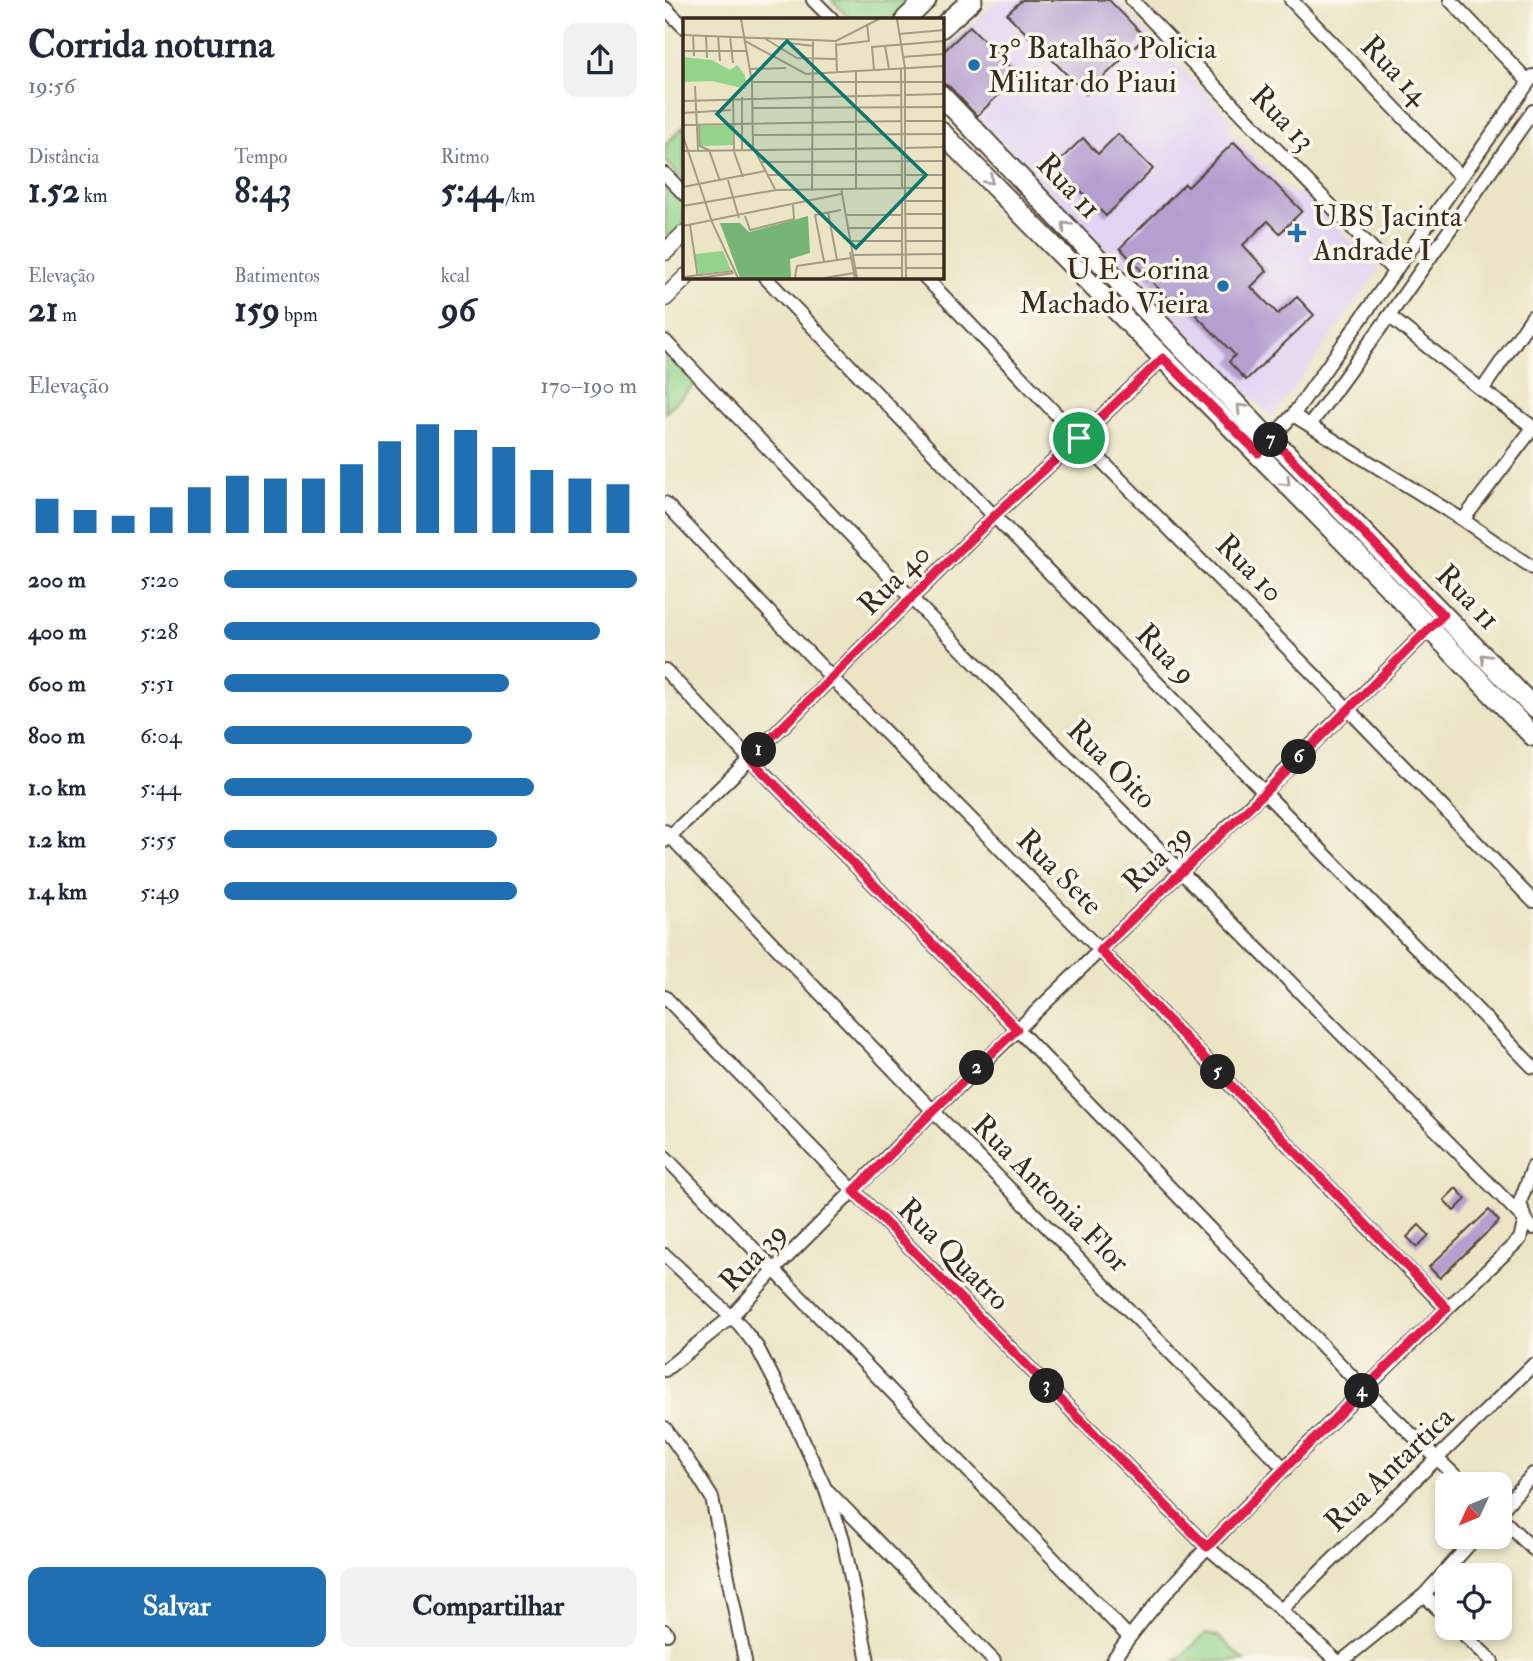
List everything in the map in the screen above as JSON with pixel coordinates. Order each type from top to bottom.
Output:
[{"type":"main road","points":[[907,18],[926,0]]},
{"type":"main road","points":[[943,26],[972,0]]},
{"type":"main road","name":"Rua 11","points":[[943,97],[1264,446]]},
{"type":"main road","name":"Rua 11","points":[[943,134],[1163,358],[1264,446],[1286,453],[1437,622],[1533,736]]},
{"type":"main road","name":"Rua 11","points":[[1437,622],[1533,707]]},
{"type":"street","points":[[813,0],[831,18]]},
{"type":"street","name":"Rua 13","points":[[1132,0],[1395,272]]},
{"type":"street","name":"Rua 14","points":[[1291,0],[1461,177]]},
{"type":"street","points":[[1264,446],[1293,415],[1531,79],[1450,0]]},
{"type":"street","points":[[665,8],[683,26]]},
{"type":"street","points":[[1310,425],[1533,111]]},
{"type":"street","points":[[665,174],[683,193]]},
{"type":"street","points":[[665,252],[683,235]]},
{"type":"street","points":[[665,298],[685,278]]},
{"type":"street","name":"Rua 9","points":[[766,278],[994,516],[1533,1067]]},
{"type":"street","name":"Rua 10","points":[[926,278],[1533,901]]},
{"type":"street","points":[[1389,316],[1533,427],[1463,520]]},
{"type":"street","points":[[1482,390],[1533,316]]},
{"type":"street","name":"Rua Oito","points":[[665,341],[911,598],[1509,1206],[1530,1221]]},
{"type":"street","name":"Rua 40","points":[[667,836],[750,759],[994,516],[1163,358]]},
{"type":"street","points":[[1293,415],[1463,520],[1533,568]]},
{"type":"street","name":"Rua Sete","points":[[665,503],[832,678],[1447,1308]]},
{"type":"street","name":"Rua 39","points":[[665,1370],[731,1317],[775,1269],[933,1111],[1265,792],[1437,622]]},
{"type":"street","points":[[665,670],[1017,1029],[1364,1389],[1450,1472]]},
{"type":"street","name":"Rua Antonia Flor","points":[[667,836],[1285,1469]]},
{"type":"street","name":"Rua Quatro","points":[[665,997],[1207,1547],[1281,1609],[1336,1661]]},
{"type":"street","points":[[665,1157],[1129,1637]]},
{"type":"street","points":[[1112,1661],[1129,1637],[1207,1547],[1364,1389],[1520,1239],[1530,1221],[1520,1202],[1533,1167]]},
{"type":"street","points":[[665,1255],[740,1324],[757,1347],[785,1401],[825,1488],[843,1539],[868,1661]]},
{"type":"street","name":"Rua Antartica","points":[[1281,1609],[1533,1365]]},
{"type":"street","points":[[665,1429],[712,1498],[745,1661]]},
{"type":"street","points":[[1512,1499],[1533,1474]]},
{"type":"street","points":[[825,1488],[994,1661]]},
{"type":"street","points":[[1512,1527],[1533,1549]]},
{"type":"street","points":[[1342,1661],[1424,1595],[1465,1549]]},
{"type":"street","points":[[1424,1595],[1435,1606]]},
{"type":"street","points":[[1470,1640],[1492,1661]]},
{"type":"shaded area","points":[[997,0],[1116,0],[1234,122],[1228,129],[1293,196],[1301,189],[1379,270],[1272,418],[976,117],[1018,76],[970,26]]},
{"type":"green space","points":[[832,0],[914,0],[895,18],[849,18]]},
{"type":"green space","points":[[683,127],[683,180],[665,160],[665,145]]},
{"type":"green space","points":[[665,183],[683,202],[683,230],[665,247]]},
{"type":"green space","points":[[665,350],[696,383],[665,413]]},
{"type":"green space","points":[[1206,1633],[1218,1636],[1245,1661],[1176,1661]]},
{"type":"building","points":[[1022,0],[1109,0],[1145,37],[1086,94],[1007,14]]},
{"type":"building","name":"13° Batalhão Policia Militar do Piaui","points":[[970,26],[1018,76],[977,116],[943,83],[943,52]]},
{"type":"building","points":[[1118,134],[1153,169],[1106,216],[1055,165],[1083,138],[1098,154]]},
{"type":"building","name":"U E Corina Machado Vieira","points":[[1234,142],[1302,211],[1280,233],[1268,221],[1243,245],[1267,271],[1251,287],[1278,314],[1297,297],[1314,315],[1246,380],[1229,362],[1235,355],[1187,306],[1181,312],[1120,248],[1185,184],[1188,187]]},
{"type":"building","points":[[1456,1188],[1466,1199],[1454,1211],[1444,1200]]},
{"type":"building","points":[[1489,1210],[1499,1221],[1440,1278],[1429,1267]]},
{"type":"building","points":[[1419,1225],[1429,1235],[1417,1247],[1407,1237]]},
{"type":"place","name":"13° Batalhão Policia Militar do Piaui","points":[[974,65]]},
{"type":"place","name":"UBS Jacinta Andrade I","points":[[1297,233]]},
{"type":"place","name":"U E Corina Machado Vieira","points":[[1223,286]]},
{"type":"route","points":[[1163,358],[1258,453],[1271,439],[1443,615],[1265,792],[1100,950],[1447,1308],[1207,1547],[854,1191],[1017,1029],[750,759],[994,516],[1079,438],[1163,358]]}]
